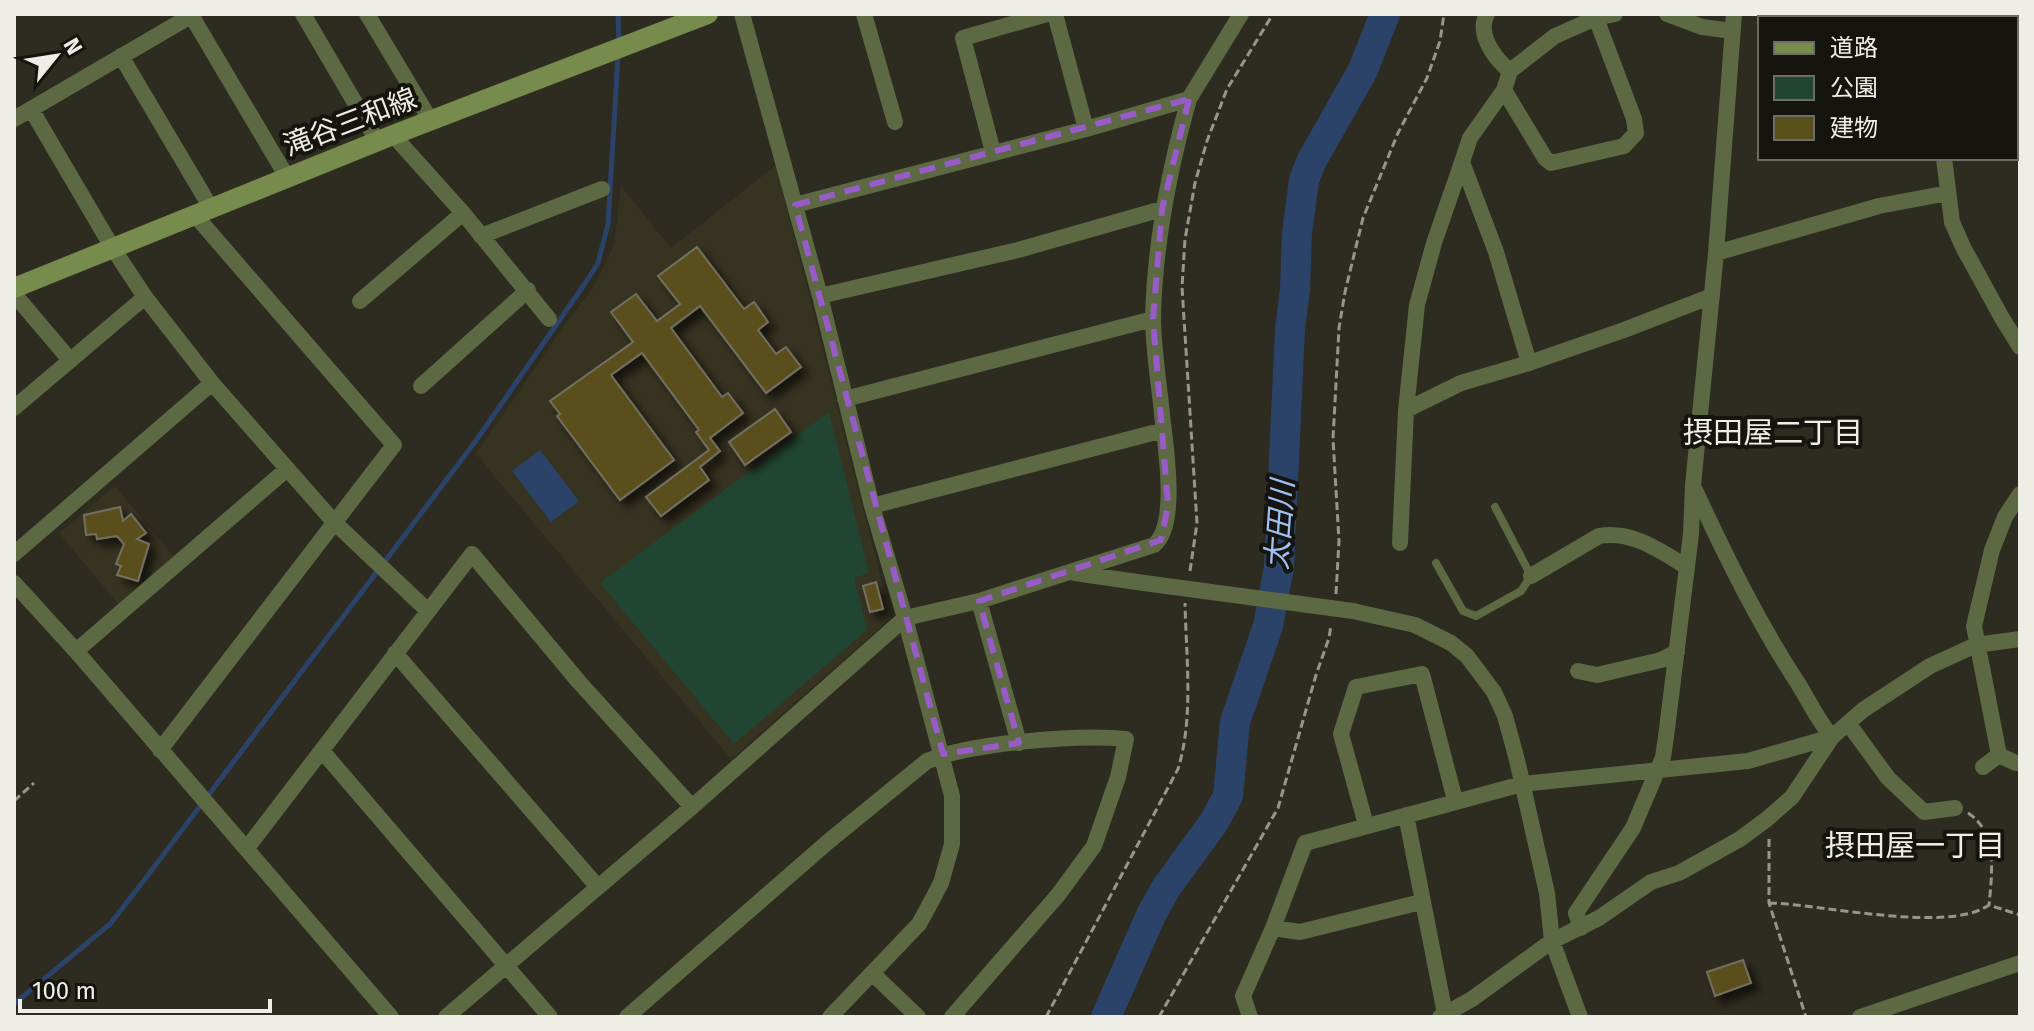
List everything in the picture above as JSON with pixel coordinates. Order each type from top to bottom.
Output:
[{"type":"main road","name":"滝谷三和線","points":[[14,291],[112,247],[287,177],[708,14]]},
{"type":"street","points":[[303,14],[385,138],[463,213],[549,319]]},
{"type":"street","points":[[367,14],[431,121]]},
{"type":"street","points":[[742,14],[952,796],[952,844],[941,883],[919,924],[830,1017]]},
{"type":"street","points":[[864,14],[895,122]]},
{"type":"street","points":[[993,152],[963,38],[1047,14]]},
{"type":"street","points":[[1055,14],[1086,129]]},
{"type":"street","points":[[446,1017],[692,807],[905,618],[979,601],[1154,545],[1161,540],[1168,505],[1169,475],[1153,319],[1162,209],[1189,99],[1241,14]]},
{"type":"street","points":[[1487,14],[1484,20],[1485,37],[1497,60],[1510,71]]},
{"type":"street","points":[[1400,543],[1406,410],[1417,305],[1434,243],[1470,138],[1504,90],[1510,71],[1555,36],[1596,18],[1615,14]]},
{"type":"street","points":[[1581,928],[1576,913],[1633,828],[1663,757],[1687,567],[1734,22],[1702,27],[1667,14]]},
{"type":"street","points":[[14,119],[192,15],[287,177]]},
{"type":"street","points":[[1504,90],[1551,163],[1624,146],[1636,133],[1634,119],[1596,18]]},
{"type":"street","points":[[121,56],[202,211],[394,445],[160,750]]},
{"type":"street","points":[[795,205],[1189,99]]},
{"type":"street","points":[[31,109],[145,297],[212,383],[334,522],[427,610]]},
{"type":"street","points":[[1944,160],[1952,222],[2020,347]]},
{"type":"street","points":[[1462,162],[1496,252],[1529,363]]},
{"type":"street","points":[[481,236],[602,189]]},
{"type":"street","points":[[1716,253],[1879,206],[1948,193]]},
{"type":"street","points":[[820,296],[1018,250],[1162,209]]},
{"type":"street","points":[[360,301],[463,213]]},
{"type":"street","points":[[421,386],[528,290]]},
{"type":"street","points":[[14,291],[70,360]]},
{"type":"street","points":[[1406,410],[1461,383],[1529,363],[1712,296]]},
{"type":"street","points":[[14,408],[145,297]]},
{"type":"street","points":[[845,399],[1153,319]]},
{"type":"street","points":[[14,554],[212,383]]},
{"type":"street","points":[[872,506],[1164,430]]},
{"type":"street","points":[[76,651],[287,469]]},
{"type":"street","points":[[1693,485],[1716,536],[1781,659],[1832,737]]},
{"type":"street","points":[[1999,755],[1976,645],[1976,613],[1992,550],[2005,517],[2020,494]]},
{"type":"street","points":[[1531,576],[1599,536],[1608,534],[1623,535],[1657,548],[1687,567]]},
{"type":"street","points":[[247,848],[472,554],[579,682],[692,807]]},
{"type":"street","points":[[1069,572],[1353,611],[1415,625],[1451,643],[1467,656],[1494,692],[1505,716],[1547,893],[1552,941],[1580,1017]]},
{"type":"street","points":[[14,583],[391,1017]]},
{"type":"street","points":[[979,601],[1019,743]]},
{"type":"street","points":[[1406,815],[1442,1016],[1494,984],[1552,941],[1581,928],[1651,882],[1679,873],[1740,839],[1792,797],[1832,737],[1930,666],[1976,645],[2020,639]]},
{"type":"street","points":[[1578,671],[1597,675],[1661,660],[1677,652]]},
{"type":"street","points":[[395,653],[597,886]]},
{"type":"street","points":[[1366,825],[1341,734],[1356,687],[1422,674],[1455,800]]},
{"type":"street","points":[[1848,723],[1888,778],[1924,812],[1955,808]]},
{"type":"street","points":[[627,1017],[829,841],[927,761],[943,754],[1019,743],[1105,737],[1126,739],[1118,777],[1094,846],[1058,895],[952,1017]]},
{"type":"street","points":[[1250,1017],[1243,996],[1305,843],[1522,784],[1748,761],[1832,737]]},
{"type":"street","points":[[323,752],[550,1017]]},
{"type":"street","points":[[1999,755],[2016,763]]},
{"type":"street","points":[[1983,767],[1999,755]]},
{"type":"street","points":[[1273,928],[1300,932],[1421,902]]},
{"type":"street","points":[[1860,1017],[2020,963]]},
{"type":"street","points":[[872,973],[918,1017]]},
{"type":"lane","points":[[1436,563],[1463,611],[1476,616],[1521,591],[1531,576],[1495,507]]},
{"type":"path","points":[[1334,606],[1339,541],[1333,439],[1339,328],[1345,292],[1363,218],[1398,133],[1427,78],[1440,41],[1444,14]]},
{"type":"path","points":[[1159,1017],[1278,808],[1329,638],[1331,619]]},
{"type":"path","points":[[14,801],[34,783]]},
{"type":"path","points":[[1769,903],[1850,913],[1937,918],[1982,910],[1989,905],[1993,866],[1989,840],[1972,814],[1955,808]]},
{"type":"path","points":[[1767,819],[1771,848],[1769,903],[1806,1017]]},
{"type":"path","points":[[1989,905],[2020,915]]},
{"type":"highlighted area","points":[[1189,99],[1162,209],[1153,319],[1168,505],[1161,540],[979,601],[1019,743],[943,754],[795,205]]},
{"type":"shaded area","points":[[776,165],[891,618],[731,759],[476,454],[593,288],[614,245],[621,186],[671,248]]},
{"type":"shaded area","points":[[115,486],[175,558],[119,605],[59,533]]},
{"type":"green space","points":[[829,412],[869,573],[854,578],[867,630],[734,744],[600,583]]},
{"type":"water","points":[[540,450],[579,501],[551,522],[512,471]]},
{"type":"building","points":[[697,247],[744,309],[754,302],[768,322],[758,330],[776,354],[786,347],[801,367],[766,393],[700,306],[671,328],[722,397],[728,393],[743,413],[710,438],[720,451],[700,467],[709,480],[661,516],[646,497],[709,450],[696,432],[699,430],[642,353],[611,375],[674,460],[620,500],[557,416],[560,414],[550,401],[633,342],[611,312],[636,294],[657,321],[680,304],[658,276]]},
{"type":"building","points":[[775,409],[791,432],[745,465],[729,442]]},
{"type":"building","points":[[120,507],[123,521],[131,514],[146,533],[137,539],[149,544],[138,581],[117,575],[121,566],[116,564],[124,544],[117,536],[97,539],[96,534],[86,535],[84,515]]},
{"type":"building","points":[[876,582],[883,609],[870,612],[863,586]]},
{"type":"building","points":[[1743,960],[1751,983],[1715,996],[1707,972]]},
{"type":"waterway","points":[[618,14],[619,42]]},
{"type":"waterway","name":"太田川","points":[[1106,1017],[1151,915],[1228,796],[1235,722],[1268,626],[1279,567],[1290,329],[1304,180],[1363,70],[1385,14]]},
{"type":"waterway","points":[[14,1004],[110,924],[475,442],[586,282],[598,263],[608,224],[618,56]]},
{"type":"district","name":"摂田屋二丁目","points":[[1773,433]]},
{"type":"district","name":"摂田屋一丁目","points":[[1915,846]]}]
